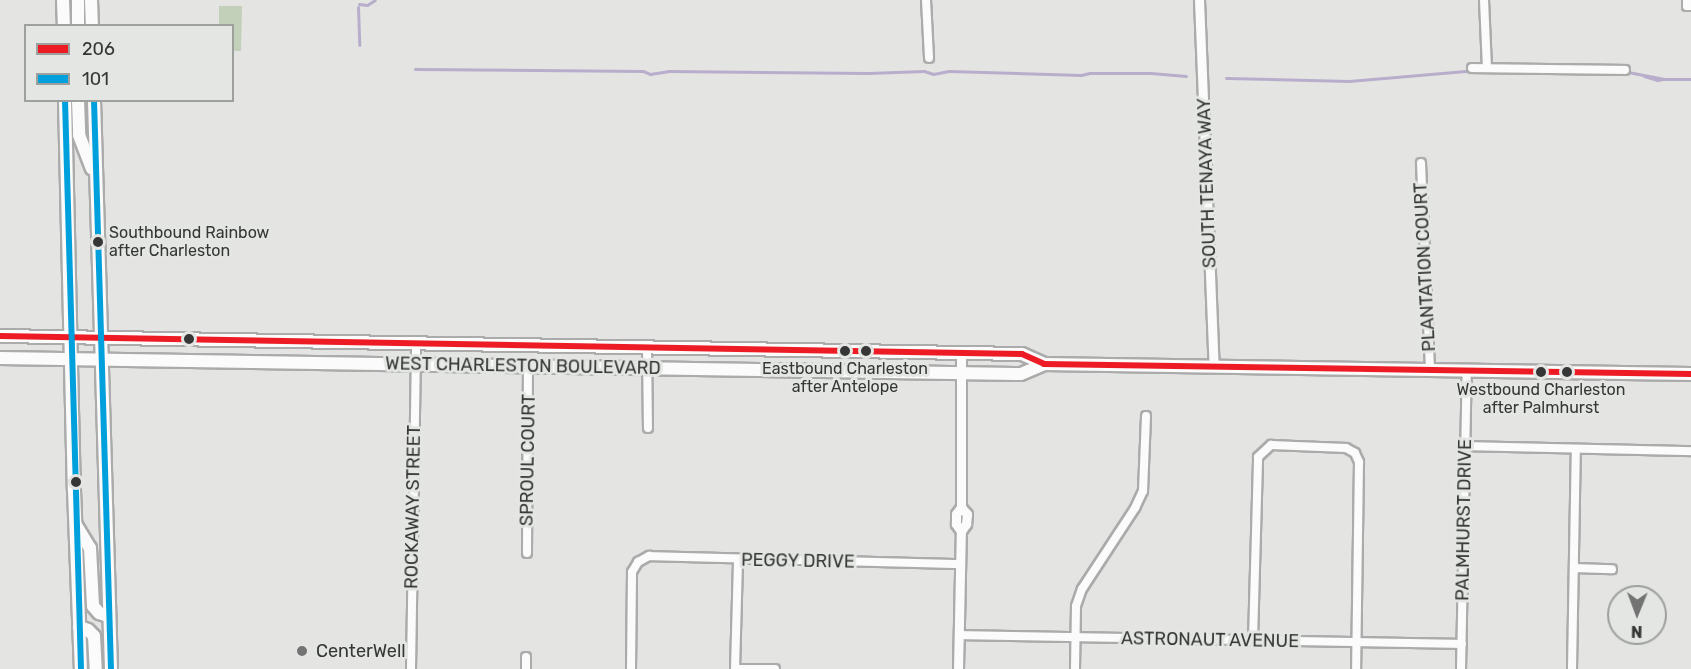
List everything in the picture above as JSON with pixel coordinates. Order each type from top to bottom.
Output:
[{"type":"main road","points":[[63,0],[64,24]]},
{"type":"main road","points":[[78,0],[78,24]]},
{"type":"main road","points":[[91,0],[92,24]]},
{"type":"main road","points":[[65,102],[75,524],[81,669]]},
{"type":"main road","points":[[78,102],[79,135],[96,179]]},
{"type":"main road","points":[[94,102],[111,669]]},
{"type":"main road","name":"WEST CHARLESTON BOULEVARD","points":[[0,336],[961,352],[1022,354],[1044,364],[1691,374]]},
{"type":"main road","name":"WEST CHARLESTON BOULEVARD","points":[[0,358],[961,374],[1021,374],[1044,364]]},
{"type":"main road","points":[[75,524],[90,548],[93,606],[99,613],[108,616]]},
{"type":"main road","points":[[79,627],[94,636],[96,669]]},
{"type":"street","points":[[926,0],[929,58]]},
{"type":"street","name":"SOUTH TENAYA WAY","points":[[1199,0],[1214,366]]},
{"type":"street","points":[[1484,0],[1487,68]]},
{"type":"street","points":[[1473,68],[1625,70]]},
{"type":"street","name":"PLANTATION COURT","points":[[1421,163],[1430,370]]},
{"type":"street","name":"ROCKAWAY STREET","points":[[411,669],[416,344]]},
{"type":"street","points":[[647,348],[648,428]]},
{"type":"street","points":[[958,669],[961,531],[966,524],[967,513],[961,507],[961,352]]},
{"type":"street","name":"SPROUL COURT","points":[[527,553],[528,366]]},
{"type":"street","name":"PALMHURST DRIVE","points":[[1461,669],[1467,370]]},
{"type":"street","points":[[1075,669],[1076,606],[1082,589],[1135,508],[1143,491],[1146,416]]},
{"type":"street","points":[[1253,640],[1258,457],[1264,449],[1271,445],[1346,448],[1355,453],[1359,462],[1356,669]]},
{"type":"street","points":[[1466,446],[1691,451]]},
{"type":"street","points":[[1572,669],[1576,449]]},
{"type":"street","name":"PEGGY DRIVE","points":[[631,669],[632,572],[638,562],[649,556],[960,564]]},
{"type":"street","points":[[738,560],[735,669],[775,669]]},
{"type":"street","points":[[1574,568],[1612,569]]},
{"type":"street","name":"ASTRONAUT AVENUE","points":[[959,635],[1076,639],[1462,644]]},
{"type":"street","points":[[526,657],[526,669]]},
{"type":"green space","points":[[219,6],[242,6],[241,51],[234,51],[234,24],[219,24]]},
{"type":"waterway","points":[[359,4],[367,5],[375,0]]},
{"type":"waterway","points":[[358,7],[359,45]]},
{"type":"waterway","points":[[415,69],[643,71],[650,74],[668,71],[868,73],[924,71],[933,74],[949,71],[1081,75],[1151,73],[1186,76]]},
{"type":"waterway","points":[[1226,78],[1349,81],[1466,71]]},
{"type":"waterway","points":[[1628,72],[1665,79],[1691,79]]},
{"type":"waterway","points":[[1644,76],[1657,80],[1663,79]]},
{"type":"transit line","name":"101","points":[[65,102],[81,669]]},
{"type":"transit line","name":"101","points":[[94,102],[111,669]]},
{"type":"transit line","name":"206","points":[[0,336],[1022,354],[1044,364],[1691,374]]},
{"type":"place","name":"Southbound Rainbow after Charleston","points":[[98,242]]},
{"type":"place","name":"Eastbound Charleston after Antelope","points":[[845,351]]},
{"type":"place","name":"Westbound Charleston after Palmhurst","points":[[1541,372]]},
{"type":"place","name":"CenterWell","points":[[302,651]]}]
